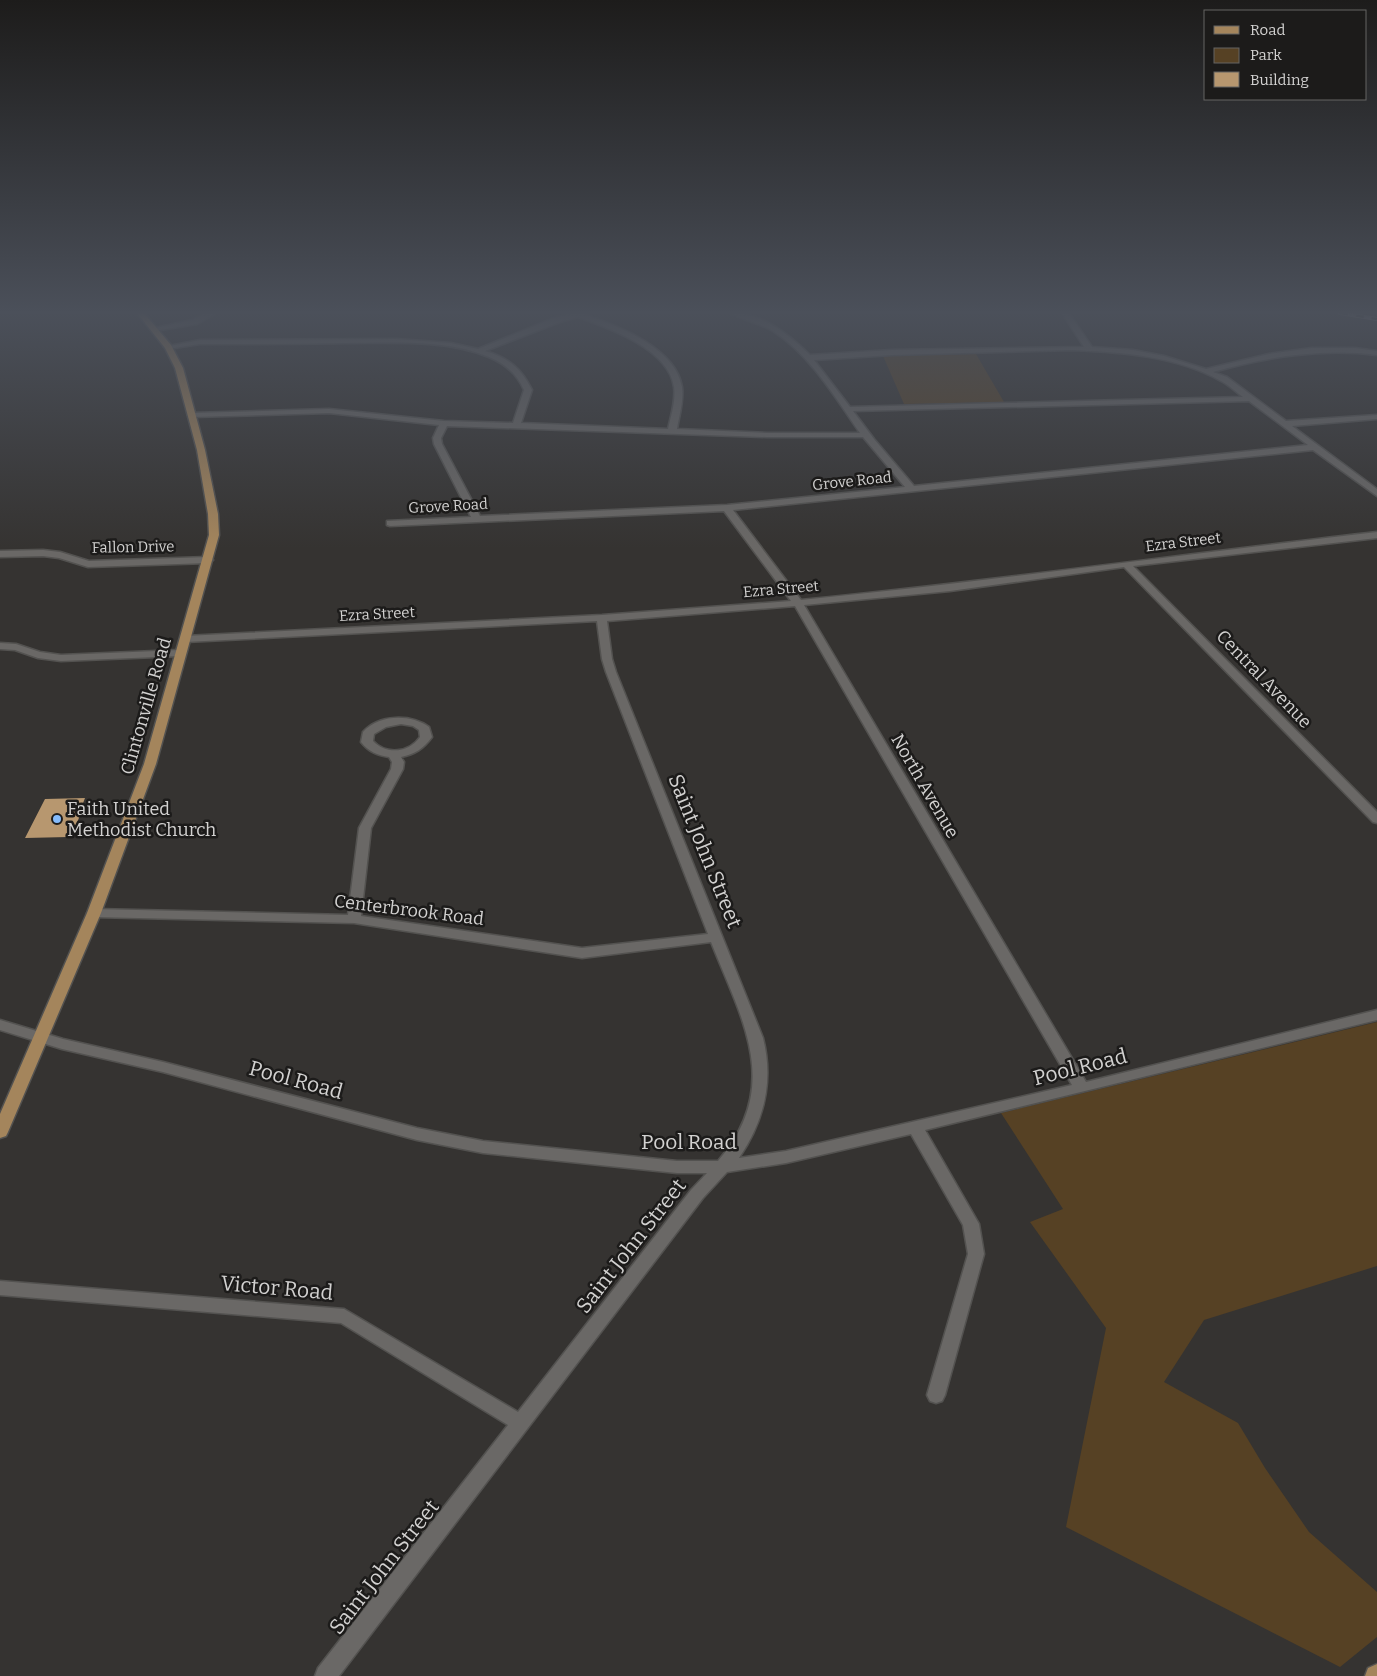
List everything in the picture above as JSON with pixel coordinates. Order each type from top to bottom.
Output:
[{"type":"main road","name":"Clintonville Road","points":[[0,1132],[94,913],[150,764],[208,560],[214,534],[213,514],[185,391]]},
{"type":"street","points":[[516,425],[527,391]]},
{"type":"street","points":[[672,431],[678,391]]},
{"type":"street","points":[[834,391],[866,435],[912,489]]},
{"type":"street","points":[[1239,391],[1377,492]]},
{"type":"street","points":[[848,409],[1249,399]]},
{"type":"street","points":[[192,415],[329,411],[444,424],[768,435],[866,435]]},
{"type":"street","points":[[1285,424],[1377,417]]},
{"type":"street","points":[[444,424],[437,438],[438,444],[477,519]]},
{"type":"street","name":"Grove Road","points":[[390,523],[727,508],[1315,447]]},
{"type":"street","name":"North Avenue","points":[[727,508],[798,603],[1082,1088]]},
{"type":"street","name":"Ezra Street","points":[[185,639],[602,618],[798,603],[950,588],[1126,564],[1377,534]]},
{"type":"street","name":"Fallon Drive","points":[[0,554],[43,553],[60,555],[88,564],[208,560]]},
{"type":"street","name":"Central Avenue","points":[[1126,564],[1377,819]]},
{"type":"street","name":"Saint John Street","points":[[326,1676],[698,1194],[736,1150],[747,1130],[758,1100],[762,1076],[756,1038],[610,672],[602,618]]},
{"type":"street","points":[[0,646],[16,647],[38,655],[61,658],[180,653]]},
{"type":"street","points":[[354,919],[365,828],[397,769],[398,762],[393,754],[376,751],[370,747],[367,742],[370,732],[382,724],[401,721],[416,723],[425,729],[426,737],[420,745],[408,751],[393,754]]},
{"type":"street","name":"Centerbrook Road","points":[[94,913],[354,919],[582,953],[717,937]]},
{"type":"street","name":"Pool Road","points":[[0,1025],[62,1044],[172,1069],[447,1141],[655,1166],[722,1167],[786,1157],[1082,1088],[1377,1015]]},
{"type":"street","points":[[915,1127],[971,1224],[976,1254],[936,1395]]},
{"type":"street","name":"Victor Road","points":[[0,1288],[344,1316],[521,1423]]},
{"type":"green space","points":[[898,391],[998,391],[1004,402],[904,404]]},
{"type":"green space","points":[[1377,1022],[1377,1266],[1204,1320],[1164,1382],[1238,1423],[1265,1468],[1309,1532],[1377,1592],[1377,1637],[1340,1667],[1066,1527],[1106,1328],[1030,1222],[1063,1209],[1001,1113]]},
{"type":"building","name":"Faith United Methodist Church","points":[[85,798],[82,806],[84,806],[76,825],[73,825],[68,837],[25,838],[45,799]]},
{"type":"place","name":"Faith United Methodist Church","points":[[57,819]]}]
